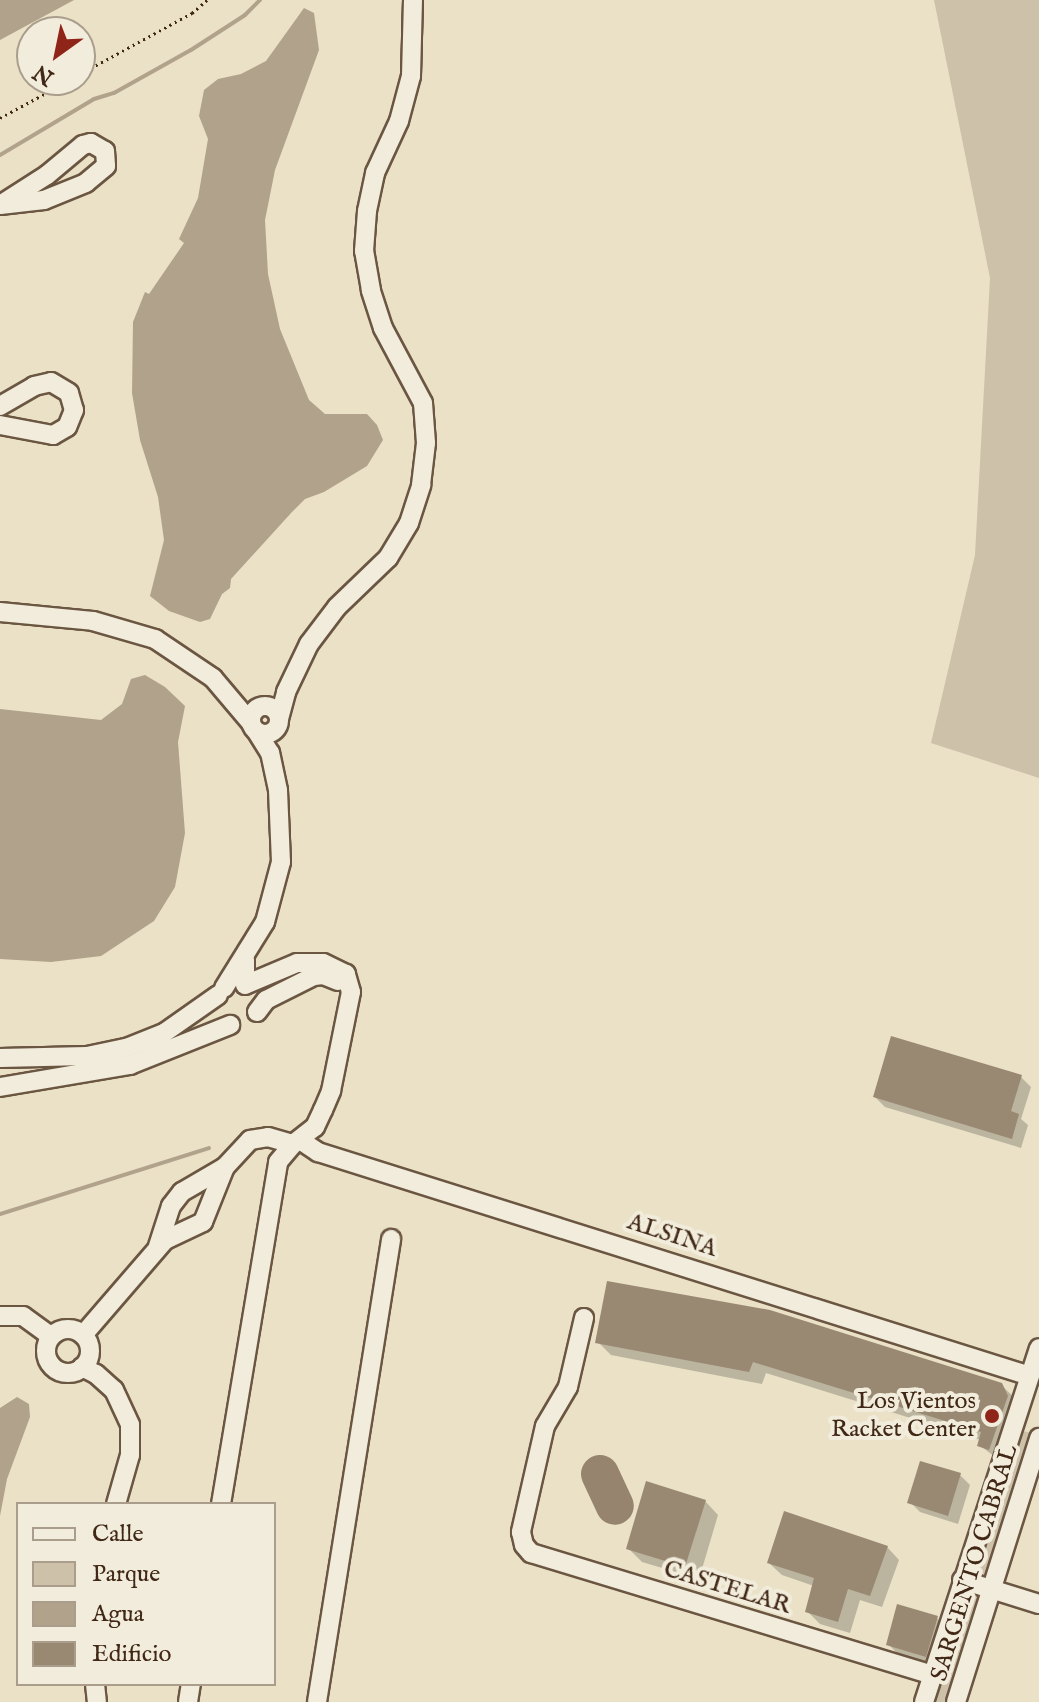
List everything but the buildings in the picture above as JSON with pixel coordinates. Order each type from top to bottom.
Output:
[{"type":"street","points":[[264,720],[286,692],[322,626],[372,576],[400,539],[421,485],[426,443],[423,403],[383,328],[364,251],[367,211],[375,173],[399,121],[411,76],[413,0]]},
{"type":"street","points":[[91,143],[105,151],[106,166],[86,183],[44,200],[0,205],[47,175],[83,145],[91,143]]},
{"type":"street","points":[[0,406],[34,386],[51,382],[69,393],[74,410],[67,427],[53,435],[0,425]]},
{"type":"street","points":[[0,612],[58,615],[139,632],[192,661],[234,699],[264,720],[282,816],[281,862],[272,904],[245,960],[221,991],[164,1033],[126,1048],[87,1056],[0,1058]]},
{"type":"street","points":[[245,960],[245,985],[258,999],[257,1012]]},
{"type":"street","points":[[221,991],[245,985],[297,963],[333,966],[350,980],[349,1007],[343,1022]]},
{"type":"street","points":[[0,1087],[130,1065],[230,1025],[243,1026],[266,1000],[285,989],[323,975],[337,979],[343,988],[343,1022],[331,1091],[315,1127],[278,1162],[221,1502]]},
{"type":"street","points":[[221,991],[217,1013],[230,1025]]},
{"type":"street","points":[[27,1081],[28,1056]]},
{"type":"street","name":"ALSINA","points":[[225,1167],[250,1140],[261,1136],[296,1142],[318,1152],[1030,1376]]},
{"type":"street","points":[[154,1251],[163,1238],[175,1198],[225,1167]]},
{"type":"street","points":[[83,1335],[165,1240],[203,1222],[225,1167]]},
{"type":"street","points":[[317,1702],[391,1239]]},
{"type":"street","points":[[0,1316],[23,1316],[51,1336]]},
{"type":"street","name":"CASTELAR","points":[[584,1318],[568,1387],[545,1426],[521,1532],[524,1545],[531,1553],[932,1675]]},
{"type":"street","points":[[63,1330],[83,1335],[89,1355],[82,1367],[69,1373],[50,1364],[46,1350],[51,1336],[63,1330]]},
{"type":"street","name":"SARGENTO CABRAL","points":[[924,1702],[1039,1348]]},
{"type":"street","points":[[82,1367],[96,1374],[114,1390],[130,1425],[130,1455],[117,1502]]},
{"type":"street","points":[[1016,1420],[1039,1427]]},
{"type":"street","name":"SARGENTO CABRAL","points":[[956,1702],[994,1590],[1039,1438]]},
{"type":"street","points":[[962,1580],[1039,1604]]},
{"type":"path","points":[[96,65],[192,13],[207,0]]},
{"type":"path","points":[[0,118],[41,96]]},
{"type":"green space","points":[[934,0],[1039,0],[1039,778],[931,743],[975,555],[990,278]]},
{"type":"green space","points":[[1018,1430],[1032,1433],[989,1581],[973,1569]]},
{"type":"green space","points":[[971,1593],[985,1595],[954,1702],[931,1702],[963,1597]]},
{"type":"water","points":[[0,0],[74,0],[44,16],[16,16],[16,31],[0,40]]},
{"type":"water","points":[[304,8],[314,13],[319,50],[275,170],[265,220],[268,274],[280,329],[309,400],[325,414],[367,414],[377,425],[383,440],[367,466],[324,492],[305,499],[231,579],[230,588],[222,594],[210,619],[200,622],[169,611],[150,596],[164,540],[158,497],[140,440],[132,393],[133,322],[145,292],[149,294],[184,243],[179,239],[198,198],[208,139],[199,116],[204,90],[218,79],[241,74],[266,61]]},
{"type":"water","points":[[145,675],[165,687],[185,706],[178,742],[185,833],[175,887],[154,921],[101,956],[51,962],[0,959],[0,709],[101,720],[122,704],[131,679]]},
{"type":"water","points":[[17,1397],[29,1404],[30,1417],[7,1479],[0,1516],[0,1408]]},
{"type":"waterway","points":[[0,155],[94,99],[114,93],[191,50],[245,15],[260,0]]},
{"type":"waterway","points":[[0,1214],[209,1148]]},
{"type":"taxiway","points":[[600,1474],[615,1506]]},
{"type":"place","name":"Los Vientos Racket Center","points":[[992,1416]]}]
